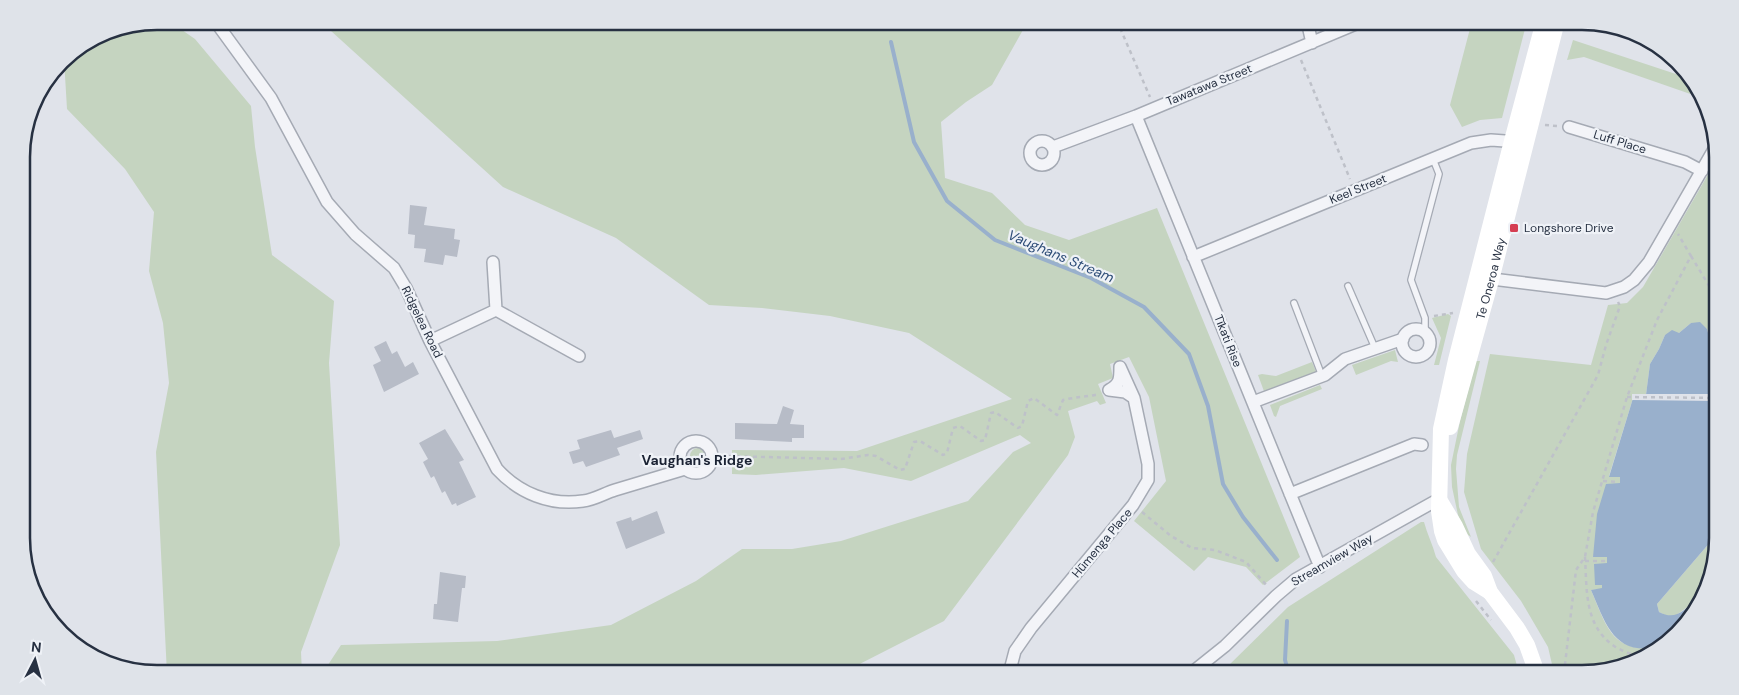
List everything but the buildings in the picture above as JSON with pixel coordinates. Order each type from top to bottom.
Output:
[{"type":"street","name":"Ridgelea Road","points":[[222,30],[271,98],[327,202],[355,234],[394,268],[406,288],[430,340],[497,469],[517,488],[544,499],[562,503],[585,501],[685,469],[695,473],[705,471],[712,463],[713,457]]},
{"type":"street","points":[[1309,30],[1312,43]]},
{"type":"street","name":"Tawatawa Street","points":[[1053,147],[1136,116],[1342,30]]},
{"type":"street","name":"Te Oneroa Way","points":[[1534,665],[1527,645],[1517,628],[1490,592],[1474,582],[1464,572],[1445,540],[1440,522],[1439,499],[1443,417],[1484,278],[1519,142],[1542,30]]},
{"type":"street","name":"Te Oneroa Way","points":[[1519,142],[1554,30]]},
{"type":"street","name":"Tīkati Rise","points":[[1136,116],[1320,567]]},
{"type":"street","name":"Luff Place","points":[[1569,127],[1685,162],[1702,171]]},
{"type":"street","name":"Keel Street","points":[[1193,257],[1471,143],[1491,140],[1519,142]]},
{"type":"street","points":[[1484,278],[1601,292],[1614,291],[1634,280],[1649,262],[1709,158]]},
{"type":"street","points":[[492,262],[496,310]]},
{"type":"street","points":[[430,340],[496,310]]},
{"type":"street","points":[[496,310],[579,356]]},
{"type":"street","points":[[1422,330],[1425,333],[1428,336],[1430,345],[1422,356],[1413,356],[1405,352],[1402,343],[1408,332],[1422,330]]},
{"type":"street","points":[[1253,402],[1322,376],[1345,359],[1403,339]]},
{"type":"street","name":"Hūmenga Place","points":[[1011,665],[1015,651],[1031,628],[1133,505],[1148,480],[1148,464],[1134,398],[1120,367],[1120,380],[1117,386],[1109,390]]},
{"type":"street","points":[[1109,390],[1125,392],[1134,398]]},
{"type":"street","points":[[685,469],[680,460],[680,454],[682,449],[690,442],[695,440],[706,443],[710,447],[713,457]]},
{"type":"street","points":[[1290,494],[1414,444],[1422,445]]},
{"type":"street","name":"Streamview Way","points":[[1201,665],[1225,646],[1296,579],[1439,499]]},
{"type":"lane","points":[[1425,333],[1425,318],[1411,280],[1439,174],[1433,159]]},
{"type":"lane","points":[[1348,286],[1375,348]]},
{"type":"lane","points":[[1294,303],[1322,376]]},
{"type":"path","points":[[1121,30],[1154,108]]},
{"type":"path","points":[[1296,49],[1355,190]]},
{"type":"path","points":[[1544,125],[1569,127]]},
{"type":"path","points":[[1671,224],[1684,242],[1709,286]]},
{"type":"path","points":[[1634,654],[1620,650],[1607,641],[1594,626],[1589,607],[1585,559],[1593,512],[1627,397],[1657,320],[1691,256]]},
{"type":"path","points":[[1490,566],[1598,375],[1606,344],[1620,306],[1614,291]]},
{"type":"path","points":[[1425,318],[1445,313],[1454,313]]},
{"type":"path","points":[[713,457],[841,459],[868,455],[876,456],[900,470],[905,469],[914,442],[920,441],[943,455],[947,453],[953,428],[960,426],[981,441],[985,440],[991,413],[995,412],[1018,428],[1022,426],[1028,401],[1034,398],[1057,415],[1063,400],[1073,397],[1086,398],[1109,390]]},
{"type":"path","points":[[1627,397],[1709,398]]},
{"type":"path","points":[[1603,481],[1618,482]]},
{"type":"path","points":[[1133,505],[1171,536],[1192,548],[1215,550],[1246,562],[1276,596]]},
{"type":"path","points":[[1585,559],[1607,561]]},
{"type":"path","points":[[1565,665],[1576,570],[1585,559]]},
{"type":"path","points":[[1474,599],[1491,620]]},
{"type":"green space","points":[[182,30],[195,39],[251,106],[255,147],[272,255],[334,301],[329,363],[340,545],[301,652],[302,665],[167,665],[156,452],[169,383],[163,323],[149,271],[154,212],[125,169],[67,109],[65,70],[93,47],[124,34],[140,31]]},
{"type":"green space","points":[[330,30],[1023,30],[992,85],[966,102],[941,122],[945,178],[992,193],[1025,225],[1069,240],[1157,208],[1300,557],[1263,585],[1246,567],[1208,557],[1194,571],[1134,521],[1166,481],[1149,397],[1129,357],[1110,364],[1113,378],[1098,384],[1106,403],[1100,405],[1097,401],[1068,411],[1075,437],[1068,455],[944,621],[858,665],[328,665],[341,645],[497,641],[611,625],[696,581],[742,549],[792,549],[841,541],[968,501],[1013,452],[1031,443],[1020,435],[911,481],[844,468],[756,475],[732,474],[732,450],[857,451],[1012,399],[909,333],[830,316],[762,308],[709,305],[616,238],[503,187]]},
{"type":"green space","points":[[1470,30],[1525,30],[1502,118],[1480,120],[1462,127],[1450,105]]},
{"type":"green space","points":[[1573,40],[1679,75],[1692,95],[1584,57],[1567,60]]},
{"type":"green space","points":[[1709,173],[1709,336],[1707,329],[1691,323],[1679,333],[1665,335],[1650,364],[1646,395],[1634,395],[1609,476],[1620,477],[1620,484],[1593,557],[1608,557],[1602,589],[1591,590],[1602,617],[1614,636],[1622,643],[1633,647],[1646,648],[1615,661],[1599,664],[1552,665],[1548,647],[1521,601],[1481,549],[1464,492],[1467,454],[1490,354],[1591,365],[1608,305],[1627,303],[1643,287]]},
{"type":"green space","points":[[1448,314],[1451,316],[1439,365],[1434,365],[1441,338],[1432,318]]},
{"type":"green space","points":[[1395,350],[1398,362],[1391,361],[1356,375],[1352,365]]},
{"type":"green space","points":[[1476,361],[1480,361],[1457,455],[1456,469],[1459,507],[1471,537],[1464,532],[1458,515],[1452,487],[1451,465],[1460,421]]},
{"type":"green space","points":[[1312,362],[1317,374],[1265,394],[1258,375],[1276,376]]},
{"type":"green space","points":[[1320,385],[1322,389],[1280,406],[1276,417],[1274,416],[1270,405]]},
{"type":"green space","points":[[695,448],[701,448],[706,453],[704,462],[695,464],[690,459],[690,453]]},
{"type":"green space","points":[[1421,522],[1424,522],[1436,557],[1514,655],[1517,665],[1229,665],[1288,607]]},
{"type":"green space","points":[[1709,544],[1705,571],[1690,605],[1675,616],[1667,616],[1659,612],[1657,604]]},
{"type":"water","points":[[1700,322],[1707,329],[1709,336],[1709,544],[1657,604],[1659,612],[1670,615],[1675,615],[1689,606],[1683,615],[1672,628],[1646,648],[1634,648],[1615,636],[1608,627],[1591,590],[1602,588],[1602,585],[1595,585],[1594,564],[1607,563],[1607,557],[1593,557],[1597,514],[1606,484],[1620,483],[1620,477],[1609,477],[1634,395],[1646,395],[1650,364],[1665,335],[1672,330],[1679,333],[1691,323]]},
{"type":"pier","points":[[1632,394],[1709,394],[1709,401],[1632,400]]},
{"type":"waterway","name":"Vaughans Stream","points":[[891,42],[914,142],[947,201],[995,240],[1091,278],[1144,307],[1189,354],[1208,406],[1223,484],[1243,517],[1277,560]]},
{"type":"waterway","points":[[1286,665],[1287,621]]},
{"type":"place","name":"Longshore Drive","points":[[1514,228]]},
{"type":"district","name":"Vaughan's Ridge","points":[[697,460]]}]
